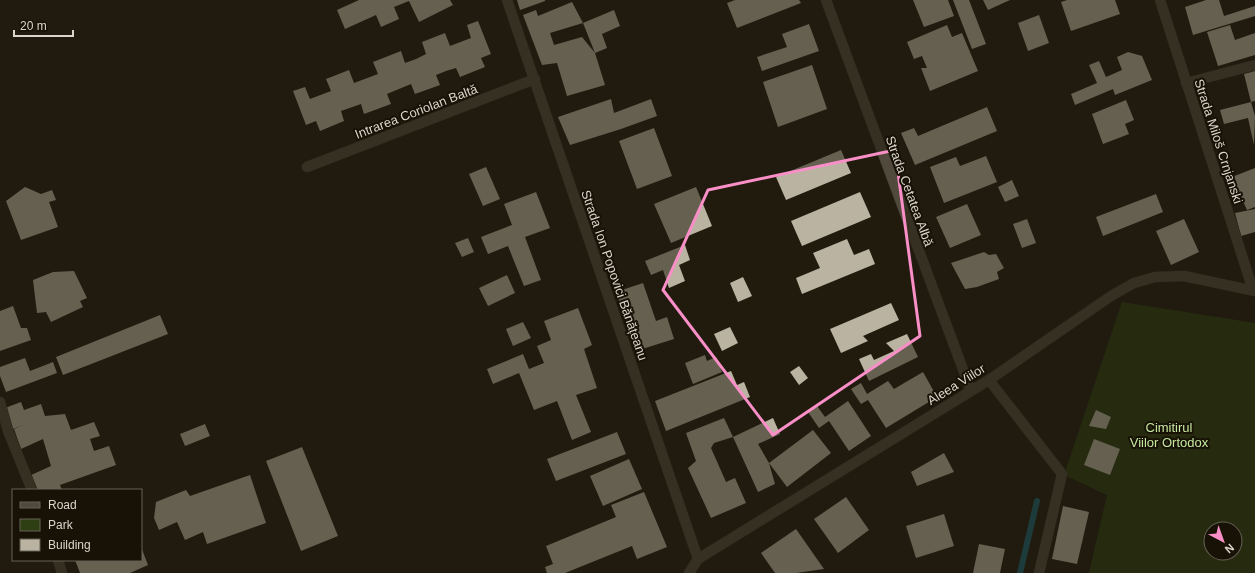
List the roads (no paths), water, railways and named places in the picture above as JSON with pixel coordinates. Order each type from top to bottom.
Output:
[{"type":"street","name":"Strada Ion Popovici Bănățeanu","points":[[507,0],[698,559]]},
{"type":"street","name":"Strada Miloš Crnjanski","points":[[1160,0],[1254,290]]},
{"type":"street","name":"Strada Cetatea Albă","points":[[828,1],[971,391]]},
{"type":"street","points":[[1186,83],[1255,65]]},
{"type":"street","name":"Intrarea Coriolan Baltă","points":[[307,167],[535,79]]},
{"type":"street","name":"Aleea Viilor","points":[[689,573],[698,559],[989,380],[1111,296],[1134,283],[1155,277],[1184,276],[1254,290]]},
{"type":"street","points":[[989,380],[1062,474],[1040,573]]},
{"type":"street","points":[[0,402],[8,431],[32,489]]},
{"type":"street","points":[[58,561],[62,573]]},
{"type":"waterway","points":[[1020,573],[1037,501]]},
{"type":"park label","name":"Cimitirul Viilor Ortodox","points":[[1169,434]]}]
